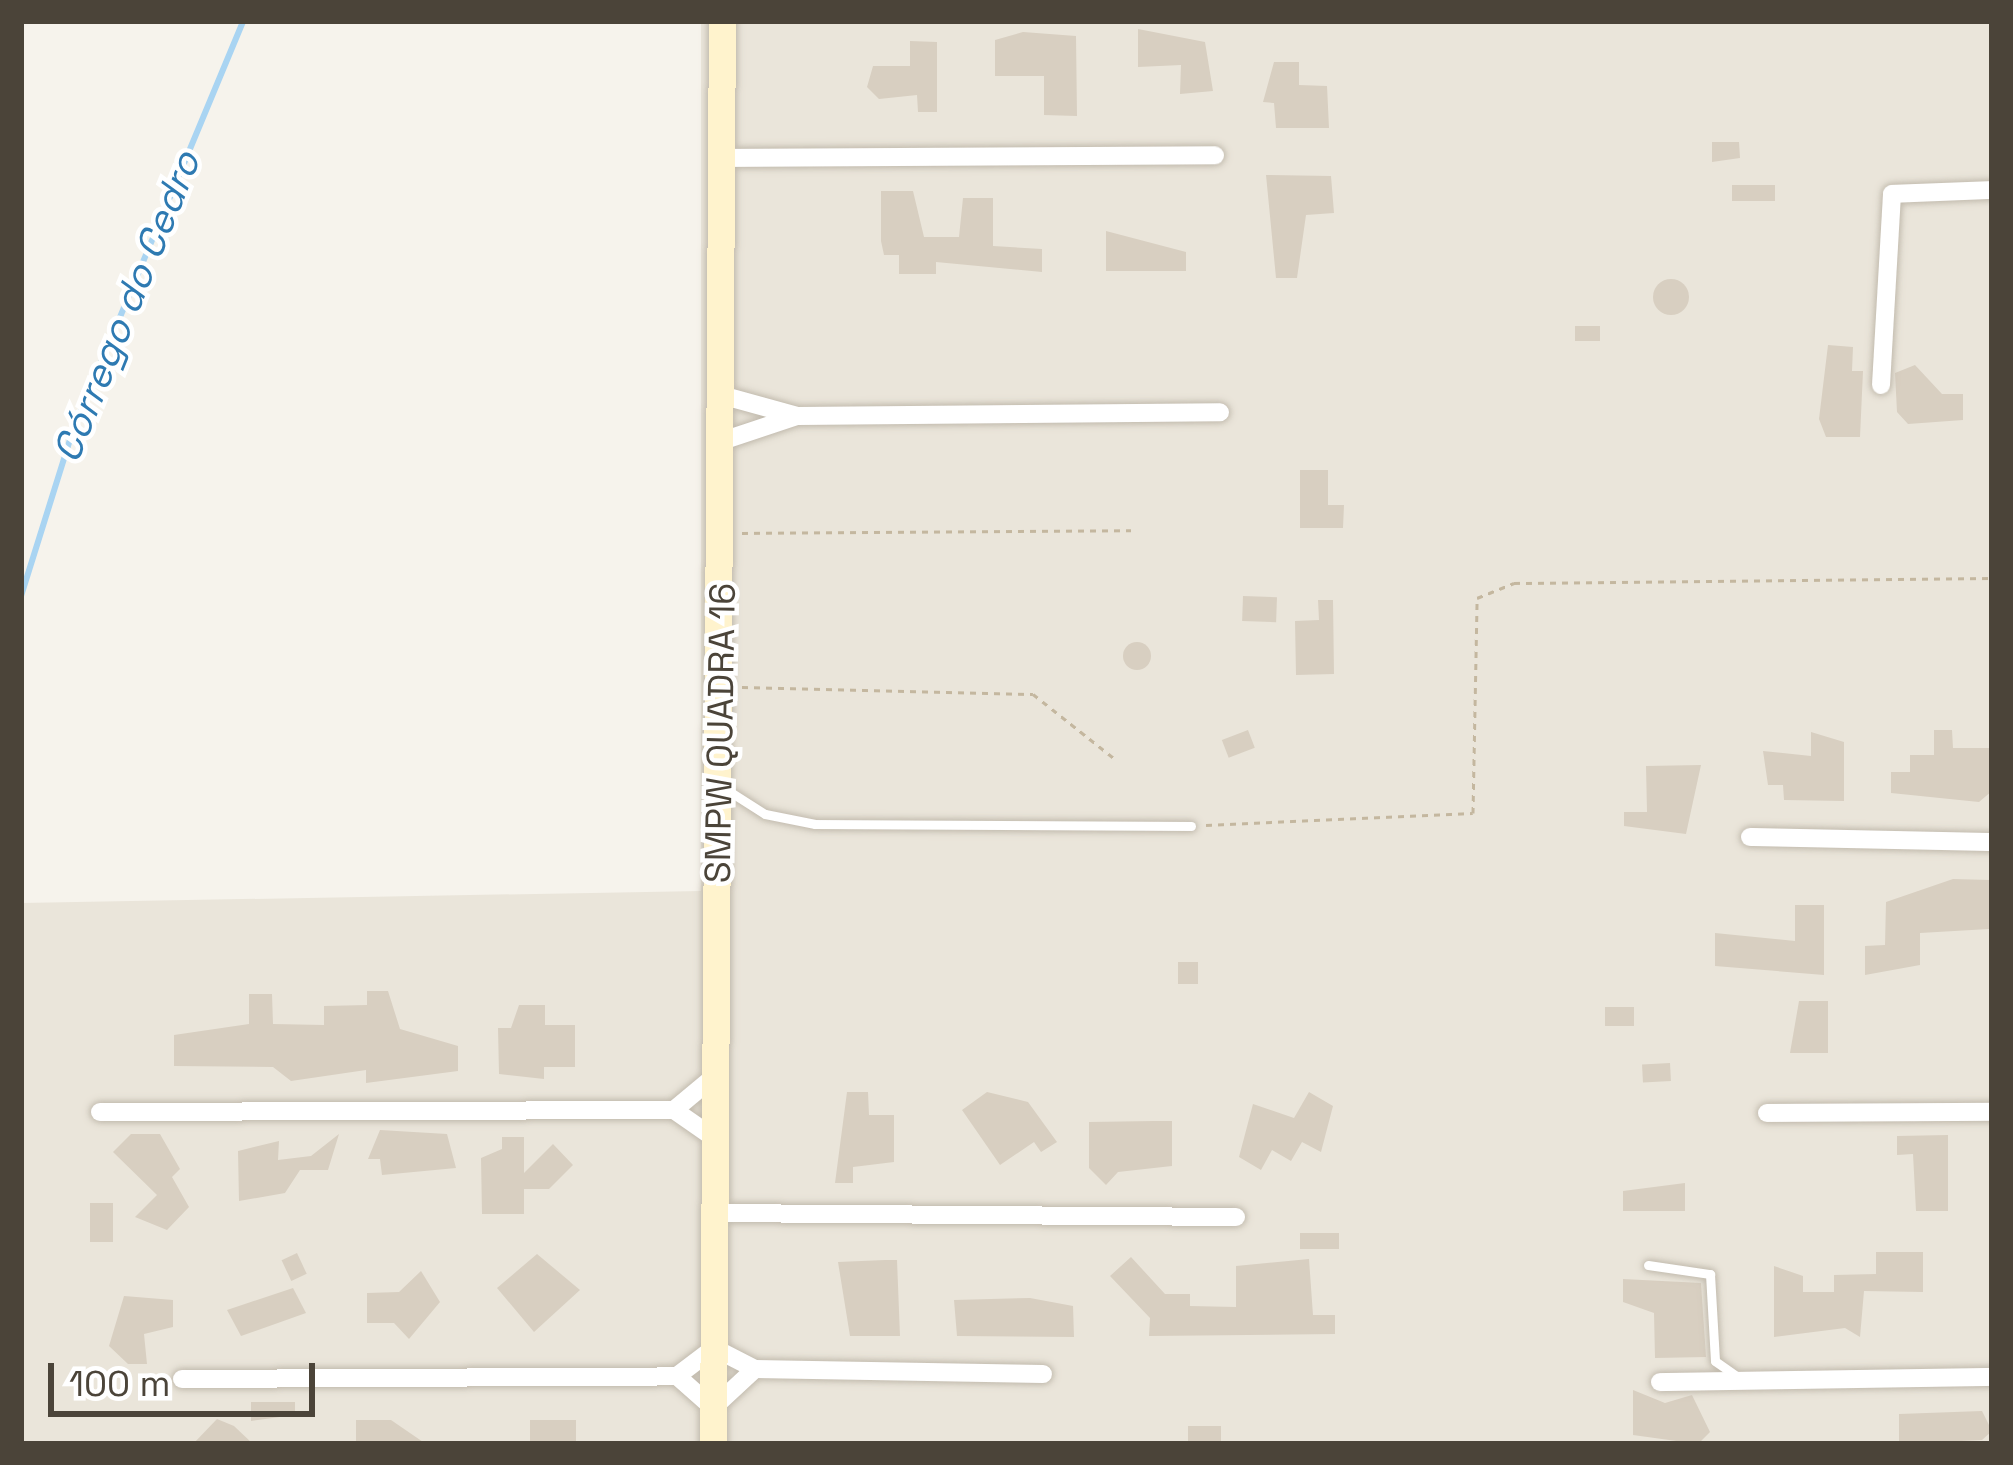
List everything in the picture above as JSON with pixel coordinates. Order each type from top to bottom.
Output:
[{"type":"street","name":"SMPW QUADRA 16","points":[[713,1444],[722,687],[722,21]]},
{"type":"street","points":[[722,158],[1215,155]]},
{"type":"street","points":[[1881,385],[1892,194],[1992,190]]},
{"type":"street","points":[[722,395],[797,416],[1220,412]]},
{"type":"street","points":[[722,441],[797,416]]},
{"type":"street","points":[[1750,837],[1992,842]]},
{"type":"street","points":[[674,1110],[717,1074]]},
{"type":"street","points":[[100,1112],[674,1110],[716,1140]]},
{"type":"street","points":[[1767,1113],[1992,1112]]},
{"type":"street","points":[[716,1213],[1236,1217]]},
{"type":"street","points":[[182,1379],[677,1376],[714,1348],[755,1369],[1043,1374]]},
{"type":"street","points":[[677,1376],[713,1408],[755,1369]]},
{"type":"street","points":[[1660,1382],[1992,1377]]},
{"type":"lane","points":[[721,786],[765,814],[815,824],[1191,826]]},
{"type":"lane","points":[[1648,1265],[1710,1274],[1715,1361],[1742,1379]]},
{"type":"path","points":[[722,533],[1131,530]]},
{"type":"path","points":[[1191,826],[1473,813],[1477,598],[1514,583],[1992,578]]},
{"type":"path","points":[[722,687],[1033,694],[1115,759]]},
{"type":"shaded area","points":[[701,21],[1992,21],[1992,1444],[21,1444],[21,903],[701,891]]},
{"type":"building","points":[[1138,29],[1205,42],[1213,91],[1180,94],[1181,65],[1138,67]]},
{"type":"building","points":[[1023,32],[1076,36],[1077,116],[1044,115],[1044,76],[995,76],[995,40]]},
{"type":"building","points":[[910,41],[937,42],[937,112],[918,112],[917,95],[879,99],[867,87],[873,66],[910,66]]},
{"type":"building","points":[[1274,62],[1299,62],[1299,85],[1327,86],[1329,128],[1276,128],[1274,103],[1263,102]]},
{"type":"building","points":[[1712,142],[1739,142],[1740,158],[1712,162]]},
{"type":"building","points":[[1266,175],[1331,176],[1334,213],[1306,215],[1297,278],[1276,278]]},
{"type":"building","points":[[1732,185],[1775,185],[1775,201],[1732,201]]},
{"type":"building","points":[[881,191],[913,191],[924,237],[959,237],[963,198],[993,198],[993,246],[1042,249],[1042,272],[936,262],[936,274],[899,274],[899,255],[884,255]]},
{"type":"building","points":[[1106,231],[1186,252],[1186,271],[1106,271]]},
{"type":"building","points":[[1671,279],[1684,284],[1689,297],[1684,310],[1671,315],[1658,310],[1653,297],[1658,284]]},
{"type":"building","points":[[1575,326],[1600,326],[1600,341],[1575,341]]},
{"type":"building","points":[[1828,345],[1853,347],[1852,371],[1863,371],[1860,437],[1826,437],[1819,419]]},
{"type":"building","points":[[1915,365],[1942,394],[1963,394],[1963,420],[1908,424],[1897,412],[1895,373]]},
{"type":"building","points":[[1300,470],[1328,470],[1328,505],[1344,505],[1343,528],[1300,528]]},
{"type":"building","points":[[1243,596],[1277,597],[1276,622],[1242,621]]},
{"type":"building","points":[[1318,600],[1333,600],[1334,674],[1296,675],[1295,621],[1319,620]]},
{"type":"building","points":[[1137,642],[1147,646],[1151,656],[1147,666],[1137,670],[1127,666],[1123,656],[1127,646]]},
{"type":"building","points":[[1248,730],[1255,748],[1229,758],[1222,740]]},
{"type":"building","points":[[1934,730],[1952,730],[1953,748],[1992,748],[1992,791],[1979,802],[1891,793],[1891,772],[1910,772],[1910,755],[1934,755]]},
{"type":"building","points":[[1811,732],[1844,742],[1844,801],[1784,800],[1783,785],[1768,785],[1763,751],[1811,756]]},
{"type":"building","points":[[1701,765],[1686,834],[1624,826],[1624,812],[1647,812],[1646,766]]},
{"type":"building","points":[[1953,879],[1990,880],[1989,929],[1920,933],[1920,965],[1865,975],[1865,946],[1885,945],[1886,902]]},
{"type":"building","points":[[1795,905],[1824,905],[1824,975],[1715,966],[1715,933],[1795,941]]},
{"type":"building","points":[[1178,962],[1198,962],[1198,984],[1178,984]]},
{"type":"building","points":[[367,991],[388,991],[400,1029],[458,1046],[458,1071],[366,1083],[366,1070],[291,1081],[273,1067],[174,1066],[174,1035],[249,1024],[249,994],[272,994],[273,1024],[324,1025],[324,1006],[367,1005]]},
{"type":"building","points":[[1799,1001],[1828,1001],[1828,1053],[1790,1053]]},
{"type":"building","points":[[519,1005],[545,1005],[545,1025],[575,1025],[575,1067],[544,1067],[544,1079],[499,1074],[498,1028],[511,1028]]},
{"type":"building","points":[[1605,1007],[1634,1007],[1634,1026],[1605,1026]]},
{"type":"building","points":[[1670,1063],[1671,1081],[1643,1082],[1642,1064]]},
{"type":"building","points":[[847,1092],[868,1092],[869,1115],[894,1115],[894,1162],[853,1167],[853,1183],[835,1183]]},
{"type":"building","points":[[987,1092],[1028,1102],[1057,1142],[1041,1152],[1034,1142],[1000,1165],[962,1110]]},
{"type":"building","points":[[1309,1092],[1333,1106],[1321,1152],[1302,1142],[1291,1161],[1272,1150],[1261,1170],[1239,1157],[1253,1104],[1294,1118]]},
{"type":"building","points":[[1172,1121],[1172,1166],[1118,1172],[1106,1185],[1089,1168],[1089,1122]]},
{"type":"building","points":[[380,1130],[447,1134],[456,1168],[382,1175],[380,1159],[368,1159]]},
{"type":"building","points":[[131,1134],[160,1134],[180,1169],[172,1177],[189,1207],[167,1230],[135,1217],[157,1195],[113,1152]]},
{"type":"building","points":[[339,1134],[328,1170],[300,1170],[285,1193],[239,1201],[238,1151],[279,1141],[278,1160],[311,1156]]},
{"type":"building","points":[[1948,1135],[1948,1211],[1916,1211],[1913,1154],[1897,1155],[1897,1136]]},
{"type":"building","points":[[502,1137],[524,1137],[524,1173],[553,1144],[573,1165],[549,1189],[524,1189],[524,1214],[482,1214],[481,1158],[502,1149]]},
{"type":"building","points":[[1685,1183],[1685,1211],[1623,1211],[1623,1191]]},
{"type":"building","points":[[90,1203],[113,1203],[113,1242],[90,1242]]},
{"type":"building","points":[[1300,1233],[1339,1233],[1339,1249],[1300,1249]]},
{"type":"building","points":[[1876,1252],[1923,1252],[1923,1292],[1864,1291],[1860,1337],[1845,1328],[1774,1337],[1774,1266],[1803,1276],[1803,1292],[1834,1292],[1834,1275],[1876,1274]]},
{"type":"building","points":[[297,1253],[307,1274],[291,1281],[282,1260]]},
{"type":"building","points":[[537,1254],[580,1290],[534,1332],[497,1288]]},
{"type":"building","points":[[1131,1257],[1165,1294],[1190,1294],[1190,1306],[1236,1307],[1236,1266],[1309,1259],[1313,1315],[1335,1315],[1335,1334],[1149,1336],[1150,1318],[1110,1276]]},
{"type":"building","points":[[897,1260],[900,1336],[850,1336],[838,1262]]},
{"type":"building","points":[[421,1271],[440,1302],[409,1339],[394,1323],[367,1323],[367,1293],[399,1292]]},
{"type":"building","points":[[1623,1279],[1701,1283],[1706,1357],[1655,1358],[1654,1313],[1623,1302]]},
{"type":"building","points":[[293,1288],[306,1313],[241,1336],[227,1310]]},
{"type":"building","points":[[124,1296],[173,1300],[173,1327],[144,1334],[147,1364],[128,1364],[109,1346]]},
{"type":"building","points":[[1030,1298],[1073,1306],[1074,1337],[957,1336],[954,1300]]},
{"type":"building","points":[[1633,1390],[1665,1403],[1692,1395],[1710,1432],[1698,1444],[1633,1435]]},
{"type":"building","points":[[251,1402],[295,1402],[295,1415],[251,1421]]},
{"type":"building","points":[[1982,1411],[1992,1431],[1982,1440],[1899,1444],[1899,1414]]},
{"type":"building","points":[[217,1419],[234,1426],[253,1444],[193,1444]]},
{"type":"building","points":[[356,1420],[391,1420],[426,1444],[356,1444]]},
{"type":"building","points":[[530,1420],[576,1420],[576,1444],[530,1444]]},
{"type":"building","points":[[1188,1426],[1221,1426],[1221,1444],[1188,1444]]},
{"type":"waterway","name":"Córrego do Cedro","points":[[21,596],[73,430],[243,21]]}]
